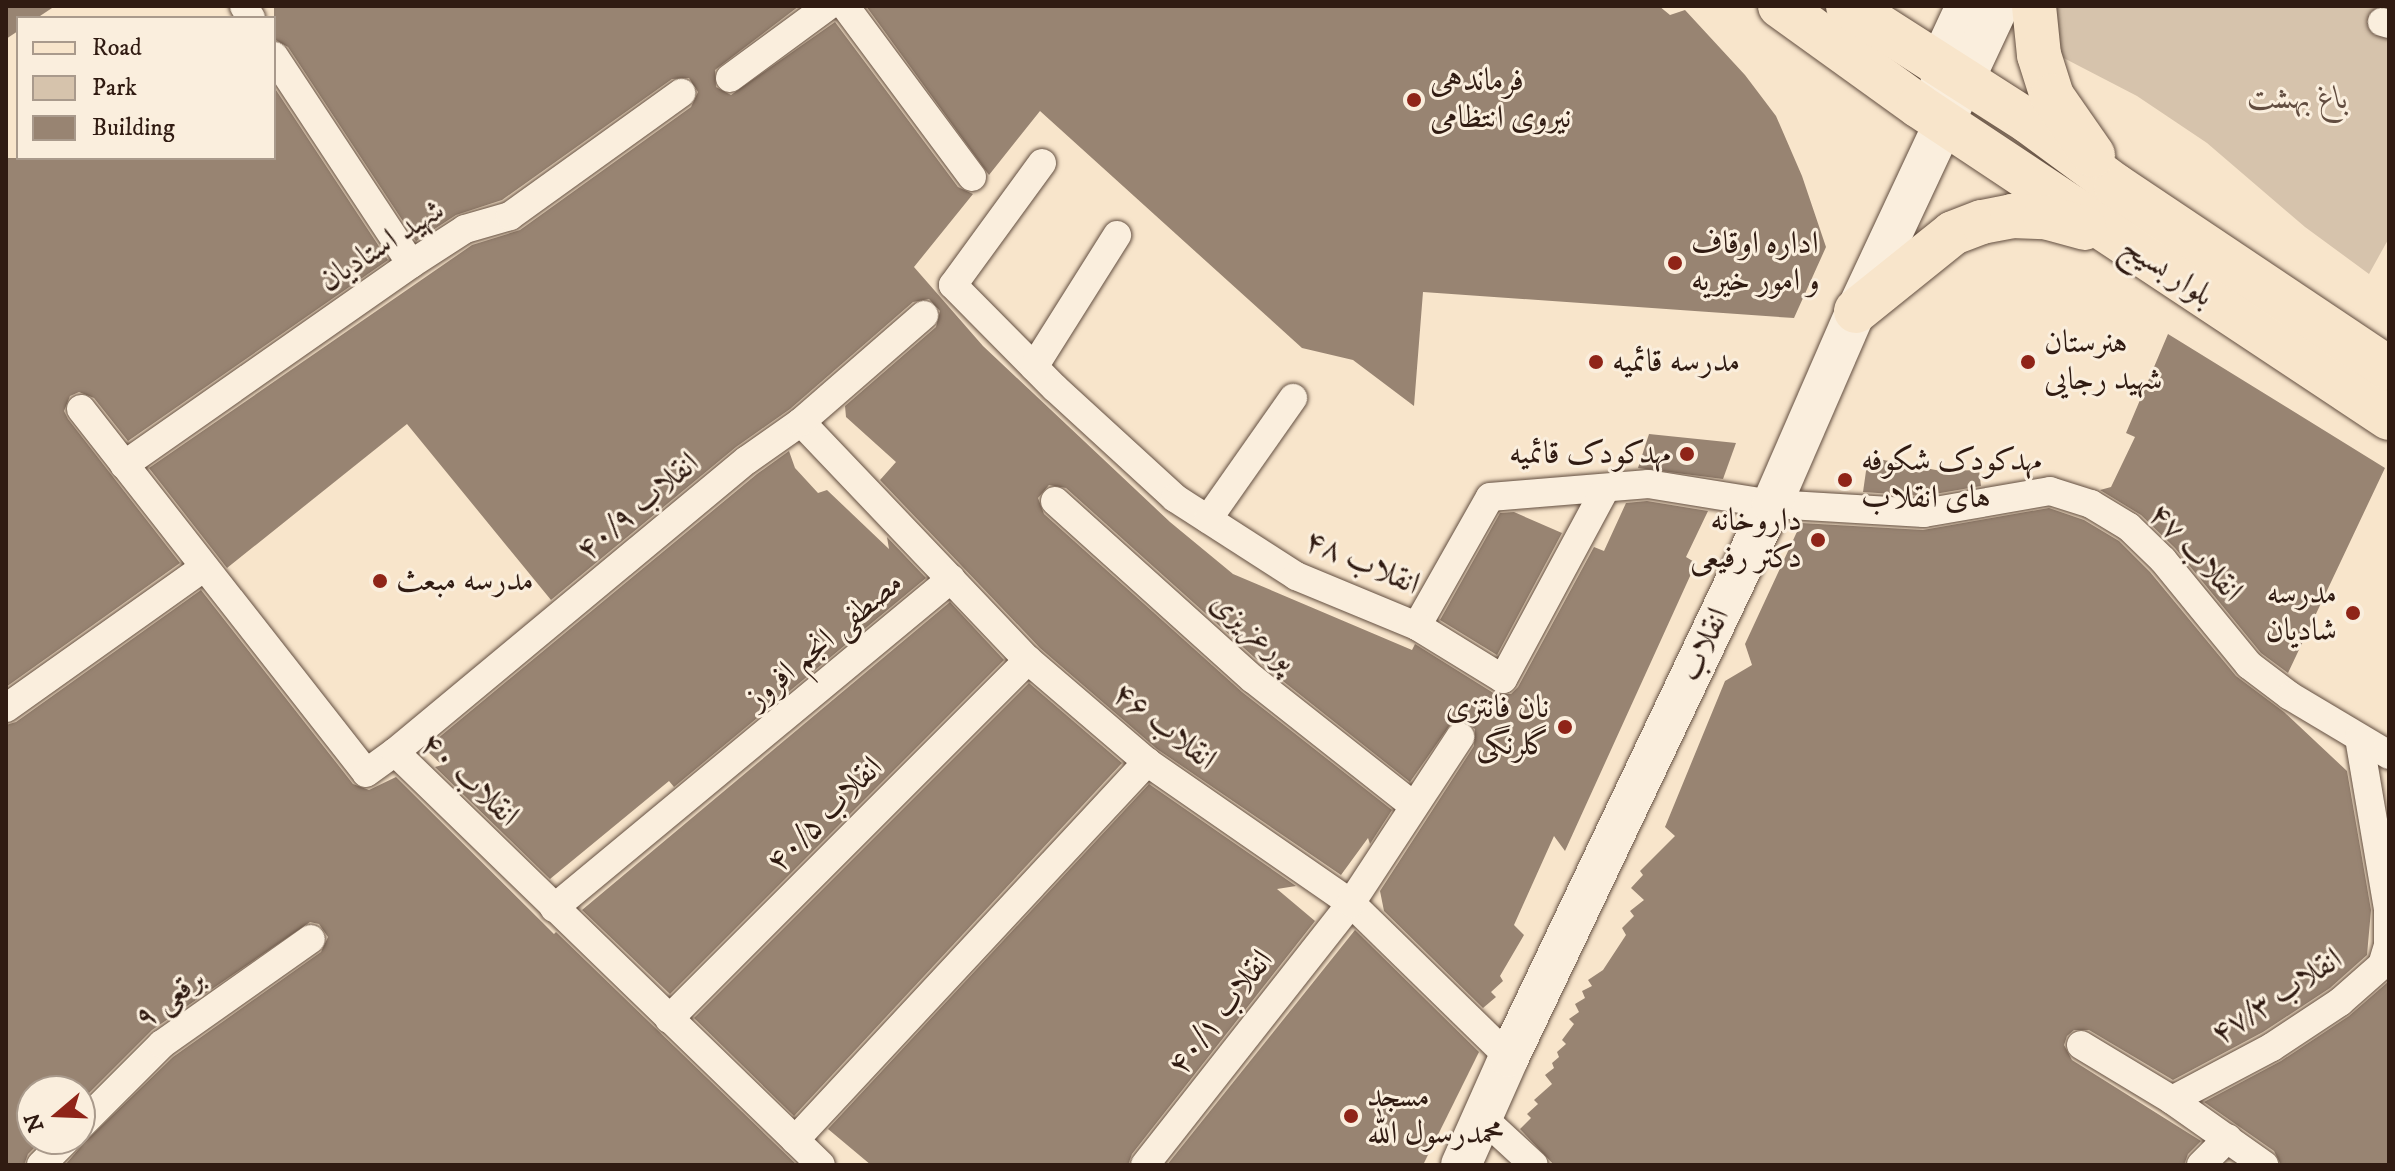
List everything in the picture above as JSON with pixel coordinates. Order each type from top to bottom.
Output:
[{"type":"main road","name":"بلوار بسیج","points":[[1780,6],[2111,236],[2389,418]]},
{"type":"main road","name":"بلوار بسیج","points":[[1848,6],[1952,71],[2116,186],[2389,369]]},
{"type":"main road","points":[[1952,71],[1966,6]]},
{"type":"main road","points":[[1952,71],[1999,6]]},
{"type":"main road","points":[[2034,6],[2039,55],[2052,96],[2116,186]]},
{"type":"main road","name":"انقلاب","points":[[1461,1165],[1509,1057],[1772,504],[1856,311],[1946,124],[1952,71]]},
{"type":"main road","points":[[1856,311],[1943,240],[1982,222],[2012,216],[2045,217],[2111,236]]},
{"type":"street","points":[[730,78],[828,6]]},
{"type":"street","points":[[845,6],[972,177]]},
{"type":"street","points":[[276,59],[411,264]]},
{"type":"street","name":"شهید استادیان","points":[[124,465],[411,264],[465,229],[510,216],[681,93]]},
{"type":"street","name":"انقلاب ۴۸","points":[[1042,163],[953,285],[1034,367],[1175,498],[1296,576],[1417,626],[1490,497],[1648,484],[1772,504]]},
{"type":"street","points":[[1034,367],[1117,235]]},
{"type":"street","name":"انقلاب ۴۰/۹","points":[[395,752],[747,460],[801,422],[924,315]]},
{"type":"street","points":[[1208,519],[1293,398]]},
{"type":"street","name":"انقلاب ۴۰","points":[[81,409],[366,773],[395,752],[821,1165]]},
{"type":"street","name":"انقلاب ۴۶","points":[[801,422],[1028,660],[1147,762],[1351,903],[1509,1057]]},
{"type":"street","points":[[1417,626],[1503,679],[1606,488]]},
{"type":"street","name":"انقلاب ۴۷","points":[[1772,504],[1924,513],[2050,491],[2091,504],[2129,527],[2163,560],[2249,665],[2290,696],[2389,755]]},
{"type":"street","name":"پورعزیزی","points":[[1055,501],[1253,679],[1414,806]]},
{"type":"street","points":[[6,708],[203,568]]},
{"type":"street","name":"مصطفی انجم افروز","points":[[554,908],[951,579]]},
{"type":"street","name":"انقلاب ۴۰/۵","points":[[669,1019],[1028,660]]},
{"type":"street","points":[[1351,903],[1460,737]]},
{"type":"street","name":"انقلاب ۴۷/۳","points":[[2172,1100],[2272,1047],[2340,1002],[2382,965],[2388,933],[2385,877],[2359,738]]},
{"type":"street","points":[[795,1140],[1147,762]]},
{"type":"street","name":"انقلاب ۴۰/۱","points":[[1145,1165],[1351,903]]},
{"type":"street","name":"برقعی ۹","points":[[96,1110],[162,1044],[311,939]]},
{"type":"street","points":[[2081,1045],[2172,1100],[2264,1165]]},
{"type":"street","points":[[1483,1118],[1534,1165]]},
{"type":"street","points":[[2201,1165],[2228,1138]]},
{"type":"green space","name":"باغ بهشت","points":[[2055,6],[2389,6],[2389,238],[2369,274],[2305,227],[2207,143],[2137,96],[2054,53]]},
{"type":"building","points":[[6,6],[55,6],[40,16],[16,16],[16,32],[6,39]]},
{"type":"building","points":[[274,6],[799,6],[715,70],[716,87],[731,95],[835,22],[958,187],[973,194],[914,267],[983,346],[1170,522],[1233,574],[1412,650],[1415,644],[1495,694],[1511,694],[1518,687],[1594,547],[1604,551],[1626,503],[1647,501],[1708,511],[1686,557],[1696,563],[1565,851],[1554,836],[1514,925],[1524,935],[1500,976],[1503,981],[1491,992],[1496,997],[1483,1008],[1384,911],[1380,891],[1474,746],[1475,729],[1462,720],[1452,722],[1410,782],[1264,666],[1066,488],[1049,485],[1038,498],[1044,514],[1242,692],[1392,810],[1370,844],[1368,838],[1341,875],[1157,749],[1040,648],[880,480],[896,462],[846,417],[845,406],[936,327],[940,311],[929,299],[913,302],[790,409],[736,447],[551,600],[407,424],[227,568],[149,468],[472,245],[520,230],[691,107],[698,92],[689,78],[672,79],[502,200],[456,215],[416,241],[288,47],[276,40]]},
{"type":"building","points":[[866,6],[1659,6],[1670,15],[1685,10],[1745,75],[1776,116],[1802,176],[1826,247],[1794,318],[1423,292],[1414,406],[1353,360],[1302,348],[1040,111],[989,175]]},
{"type":"building","points":[[276,90],[388,260],[128,441],[94,398],[79,392],[70,396],[64,411],[68,419],[180,563],[6,687],[6,158],[276,160]]},
{"type":"building","points":[[2168,334],[2385,468],[2288,673],[2261,653],[2175,548],[2141,515],[2100,490],[2111,487],[2135,437],[2126,433]]},
{"type":"building","name":"مهدکودک قائمیه","points":[[1649,434],[1736,443],[1723,479],[1638,468]]},
{"type":"building","points":[[789,451],[795,468],[818,493],[827,490],[889,549],[887,537],[926,578],[674,787],[669,781],[550,879],[435,767],[442,765],[425,749],[757,474]]},
{"type":"building","points":[[1868,457],[1941,471],[1979,470],[1981,486],[1923,496],[1863,492]]},
{"type":"building","points":[[2049,508],[2084,520],[2119,541],[2150,572],[2236,676],[2284,712],[2347,771],[2371,910],[2367,955],[2330,988],[2263,1032],[2173,1080],[2089,1030],[2074,1030],[2067,1036],[2064,1045],[2072,1060],[2201,1141],[2188,1154],[2184,1165],[1554,1165],[1520,1129],[1531,1118],[1527,1114],[1538,1104],[1534,1100],[1552,1084],[1545,1075],[1554,1068],[1552,1063],[1559,1057],[1557,1052],[1566,1044],[1562,1040],[1574,1024],[1569,1019],[1579,1012],[1575,1004],[1585,998],[1582,991],[1592,986],[1588,980],[1603,970],[1626,935],[1622,928],[1634,916],[1630,911],[1644,900],[1631,888],[1643,875],[1640,871],[1675,836],[1665,827],[1725,681],[1752,665],[1745,644],[1801,523],[1923,530]]},
{"type":"building","points":[[1514,512],[1562,533],[1497,655],[1440,620],[1500,513]]},
{"type":"building","points":[[201,590],[353,784],[369,790],[396,777],[554,934],[556,932],[797,1165],[65,1165],[74,1155],[96,1155],[96,1131],[173,1057],[321,952],[328,937],[319,924],[310,922],[152,1030],[96,1086],[96,1075],[16,1075],[16,1155],[28,1155],[24,1165],[6,1165],[6,725],[16,722]]},
{"type":"building","points":[[950,602],[1004,660],[670,994],[582,910]]},
{"type":"building","points":[[1029,683],[1122,763],[794,1116],[694,1018]]},
{"type":"building","points":[[1149,784],[1296,886],[1277,889],[1315,921],[1132,1154],[1128,1165],[871,1165],[828,1129]]},
{"type":"building","points":[[1355,930],[1479,1052],[1423,1165],[1167,1165]]},
{"type":"building","points":[[2389,981],[2389,1165],[2281,1165],[2274,1151],[2204,1102],[2281,1061],[2349,1016]]},
{"type":"place","name":"فرماندهی نیروی انتظامی","points":[[1414,100]]},
{"type":"place","name":"اداره اوقاف و امور خیریه","points":[[1675,263]]},
{"type":"place","name":"مدرسه قائمیه","points":[[1596,362]]},
{"type":"place","name":"هنرستان شهید رجایی","points":[[2028,362]]},
{"type":"place","name":"مهدکودک قائمیه","points":[[1687,454]]},
{"type":"place","name":"مهدکودک شکوفه های انقلاب","points":[[1845,480]]},
{"type":"place","name":"داروخانه دکتر رفیعی","points":[[1818,540]]},
{"type":"place","name":"مدرسه مبعث","points":[[380,581]]},
{"type":"place","name":"مدرسه شادیان","points":[[2353,613]]},
{"type":"place","name":"نان فانتزی گلرنگی","points":[[1565,727]]},
{"type":"place","name":"مسجد محمدرسول الله","points":[[1351,1116]]}]
